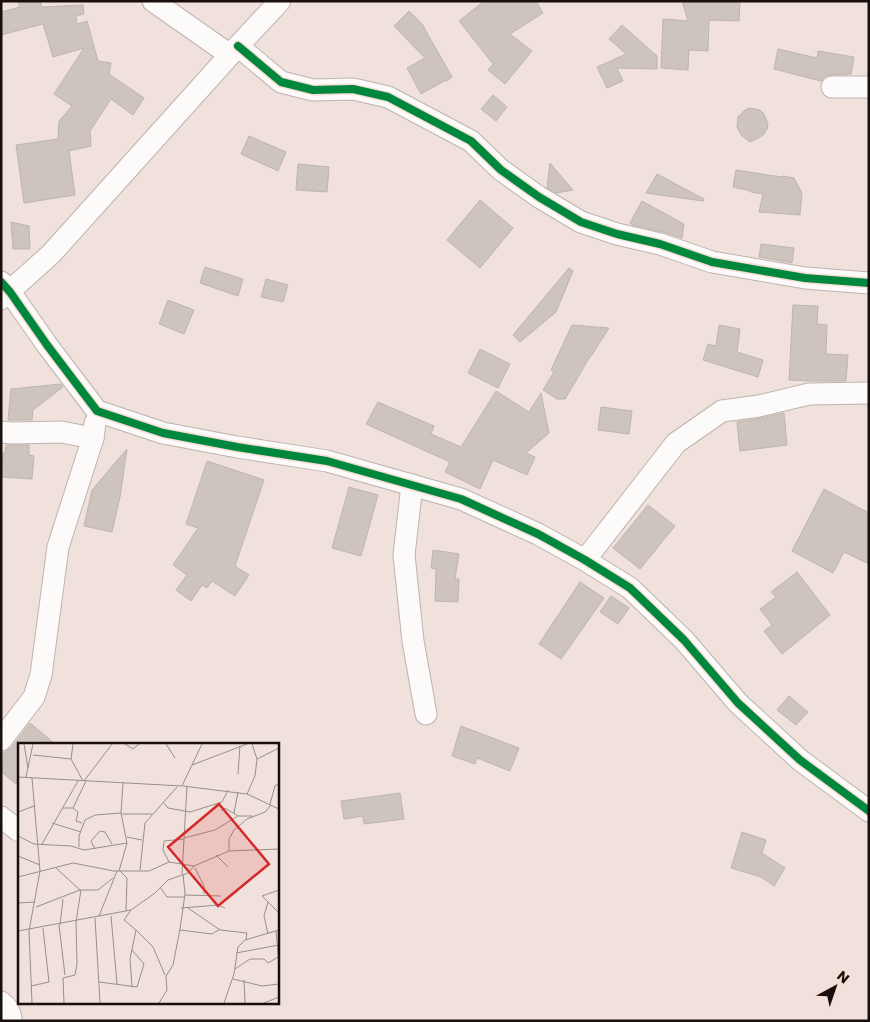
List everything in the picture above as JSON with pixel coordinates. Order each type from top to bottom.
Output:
[{"type":"street","points":[[153,1],[234,50],[282,82],[313,90],[353,88],[396,100],[471,140],[501,170],[539,197],[581,222],[617,234],[660,244],[712,262],[805,278],[869,283]]},
{"type":"street","points":[[280,1],[51,254],[4,291],[97,411],[163,433],[327,461],[461,499],[538,534],[585,560],[630,588],[684,640],[738,704],[800,760],[869,811]]},
{"type":"street","points":[[832,87],[869,87]]},
{"type":"street","points":[[585,560],[676,443],[722,411],[759,406],[808,394],[869,393]]},
{"type":"street","points":[[1,740],[34,697],[41,675],[58,547],[93,438],[97,411]]},
{"type":"street","points":[[1,432],[61,432],[93,438]]},
{"type":"street","points":[[412,486],[404,555],[413,641],[426,714]]},
{"type":"street","points":[[1,817],[18,830]]},
{"type":"street","points":[[1,1002],[7,1006],[11,1021]]},
{"type":"building","points":[[18,1],[40,1],[42,7],[83,5],[84,14],[76,16],[77,24],[87,21],[98,61],[111,63],[109,74],[144,98],[133,115],[111,99],[90,131],[91,146],[69,151],[75,195],[24,203],[16,145],[58,139],[59,121],[72,106],[54,94],[84,48],[53,57],[43,24],[1,35],[1,12],[20,7]]},
{"type":"building","points":[[484,1],[536,1],[543,13],[510,34],[532,51],[505,84],[488,70],[493,64],[459,21]]},
{"type":"building","points":[[682,1],[740,1],[739,21],[709,20],[708,51],[689,50],[688,70],[661,68],[663,19],[688,21]]},
{"type":"building","points":[[409,11],[422,24],[452,77],[421,94],[407,68],[425,58],[394,26]]},
{"type":"building","points":[[622,25],[657,56],[657,69],[617,68],[623,81],[607,88],[597,67],[626,54],[609,39]]},
{"type":"building","points":[[778,49],[817,58],[818,51],[854,57],[851,74],[825,76],[821,81],[774,69]]},
{"type":"building","points":[[493,95],[507,107],[496,121],[481,109]]},
{"type":"building","points":[[750,108],[760,110],[768,124],[764,134],[750,142],[741,135],[737,127],[738,117]]},
{"type":"building","points":[[249,136],[286,152],[278,171],[241,154]]},
{"type":"building","points":[[550,163],[573,190],[556,193],[547,188]]},
{"type":"building","points":[[298,164],[329,167],[327,192],[296,190]]},
{"type":"building","points":[[736,170],[794,178],[802,193],[800,215],[759,212],[763,194],[733,187]]},
{"type":"building","points":[[657,174],[704,199],[703,201],[646,193]]},
{"type":"building","points":[[480,200],[513,228],[480,268],[447,240]]},
{"type":"building","points":[[642,201],[684,224],[682,238],[630,223]]},
{"type":"building","points":[[11,222],[29,226],[30,249],[13,249]]},
{"type":"building","points":[[761,244],[794,248],[792,263],[759,257]]},
{"type":"building","points":[[205,267],[243,279],[238,296],[200,283]]},
{"type":"building","points":[[569,268],[573,271],[556,312],[520,342],[513,335]]},
{"type":"building","points":[[266,279],[288,285],[283,302],[261,297]]},
{"type":"building","points":[[168,300],[194,310],[184,334],[159,324]]},
{"type":"building","points":[[793,305],[818,306],[817,324],[827,325],[826,354],[848,355],[846,381],[789,380]]},
{"type":"building","points":[[572,325],[609,328],[565,399],[557,399],[543,390],[554,372],[551,370]]},
{"type":"building","points":[[719,325],[740,329],[737,352],[763,360],[758,377],[703,360],[708,344],[716,346]]},
{"type":"building","points":[[480,349],[510,364],[498,388],[468,373]]},
{"type":"building","points":[[61,384],[63,387],[33,410],[32,420],[8,420],[11,389]]},
{"type":"building","points":[[496,391],[529,412],[541,393],[549,433],[526,453],[535,457],[527,475],[493,460],[480,489],[445,472],[450,462],[366,424],[378,402],[434,426],[431,434],[461,447]]},
{"type":"building","points":[[601,407],[632,411],[629,434],[598,430]]},
{"type":"building","points":[[784,413],[787,445],[740,451],[737,422]]},
{"type":"building","points":[[6,445],[29,445],[29,455],[34,456],[32,479],[1,477],[3,453],[5,453]]},
{"type":"building","points":[[127,449],[120,497],[112,532],[84,526],[92,490]]},
{"type":"building","points":[[207,461],[264,480],[235,566],[249,575],[235,596],[212,581],[207,588],[202,585],[191,601],[176,590],[187,575],[173,565],[198,528],[186,524]]},
{"type":"building","points":[[349,487],[378,495],[361,556],[332,548]]},
{"type":"building","points":[[824,489],[869,513],[869,564],[844,552],[833,573],[792,551]]},
{"type":"building","points":[[648,505],[675,526],[640,569],[613,548]]},
{"type":"building","points":[[433,550],[459,554],[455,579],[459,579],[458,602],[435,601],[436,569],[431,568]]},
{"type":"building","points":[[797,572],[830,615],[782,654],[764,631],[772,625],[760,609],[776,597],[771,592]]},
{"type":"building","points":[[580,582],[604,598],[561,659],[539,644]]},
{"type":"building","points":[[611,596],[629,608],[618,624],[600,612]]},
{"type":"building","points":[[789,696],[808,712],[796,725],[777,710]]},
{"type":"building","points":[[30,723],[54,743],[18,743],[18,785],[1,772],[1,755],[11,748]]},
{"type":"building","points":[[461,726],[519,748],[510,771],[477,758],[475,764],[452,756]]},
{"type":"building","points":[[400,793],[404,819],[364,824],[363,816],[344,819],[341,801]]},
{"type":"building","points":[[742,832],[766,840],[762,853],[785,868],[774,886],[761,877],[731,868]]},
{"type":"cycle path","points":[[238,46],[281,82],[313,90],[353,89],[388,97],[471,141],[501,170],[539,197],[581,222],[617,234],[660,244],[712,262],[805,278],[869,283]]},
{"type":"cycle path","points":[[1,282],[97,411],[163,433],[327,461],[461,499],[538,534],[585,560],[630,588],[684,640],[738,703],[800,760],[869,811]]}]
